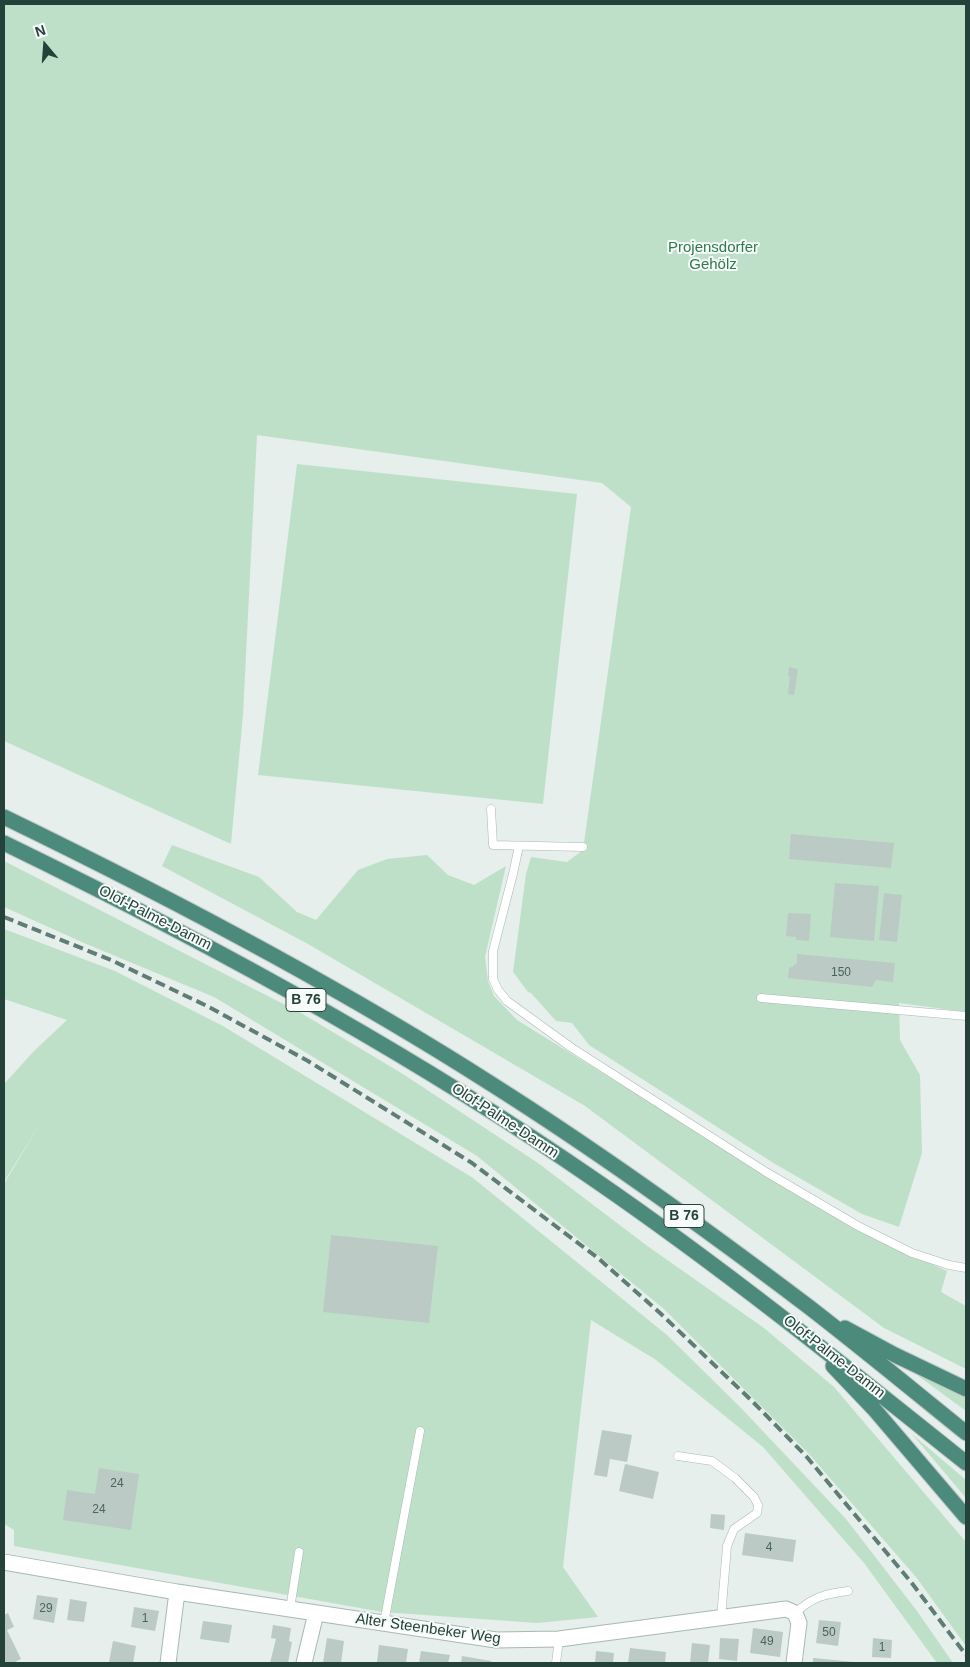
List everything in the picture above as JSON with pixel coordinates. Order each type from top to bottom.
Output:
[{"type":"highway","name":"Olof-Palme-Damm","points":[[4,817],[220,926],[421,1040],[514,1098],[621,1170],[809,1308],[966,1433]]},
{"type":"highway","name":"Olof-Palme-Damm","points":[[4,843],[212,948],[400,1054],[465,1094],[595,1180],[790,1322],[966,1463]]},
{"type":"highway","points":[[809,1308],[895,1355],[966,1389]]},
{"type":"highway","points":[[790,1322],[874,1409],[966,1517]]},
{"type":"street","name":"Alter Steenbeker Weg","points":[[4,1562],[290,1610],[496,1640],[559,1639],[786,1609],[795,1614]]},
{"type":"street","points":[[168,1663],[177,1592]]},
{"type":"street","points":[[304,1663],[316,1614]]},
{"type":"street","points":[[794,1663],[799,1622],[795,1614]]},
{"type":"lane","points":[[491,809],[493,845],[583,847]]},
{"type":"lane","points":[[519,846],[492,951],[493,980],[507,1001],[580,1053],[766,1172],[858,1226],[912,1253],[949,1265],[966,1268]]},
{"type":"lane","points":[[761,998],[966,1016]]},
{"type":"lane","points":[[384,1623],[420,1431]]},
{"type":"lane","points":[[678,1456],[712,1461],[735,1478],[754,1497],[758,1505],[758,1513],[734,1529],[727,1546],[721,1618]]},
{"type":"lane","points":[[290,1610],[299,1552]]},
{"type":"lane","points":[[795,1614],[809,1601],[828,1593],[848,1591]]},
{"type":"lane","points":[[556,1663],[559,1639]]},
{"type":"green space","name":"Projensdorfer Gehölz","points":[[4,4],[966,4],[966,1012],[899,1003],[900,1040],[920,1075],[922,1153],[899,1227],[862,1214],[775,1164],[589,1045],[572,1023],[556,1021],[528,992],[513,972],[526,874],[531,857],[567,862],[583,850],[631,507],[602,483],[257,435],[243,715],[231,844],[4,741]]},
{"type":"green space","points":[[297,464],[577,494],[543,804],[258,775]]},
{"type":"green space","points":[[172,845],[259,877],[297,912],[316,920],[358,870],[387,859],[427,855],[448,875],[474,885],[506,866],[485,957],[488,981],[494,996],[517,1020],[856,1230],[947,1271],[941,1292],[966,1306],[966,1369],[884,1328],[585,1106],[308,944],[162,866]]},
{"type":"green space","points":[[4,861],[301,1013],[403,1074],[538,1163],[646,1245],[764,1328],[834,1387],[966,1542],[966,1646],[916,1577],[809,1454],[664,1309],[477,1156],[214,997],[84,943],[4,907]]},
{"type":"green space","points":[[4,929],[115,971],[223,1026],[473,1178],[667,1335],[742,1409],[846,1519],[917,1611],[953,1663],[937,1663],[864,1563],[763,1447],[656,1360],[591,1320],[563,1567],[598,1617],[537,1623],[382,1612],[14,1546],[14,1530],[4,1524],[4,1184],[41,1122],[4,1182],[4,1084],[34,1051],[67,1020],[4,999]]},
{"type":"green space","points":[[913,1372],[966,1398],[966,1411]]},
{"type":"green space","points":[[912,1434],[966,1480],[966,1498]]},
{"type":"building","points":[[789,667],[798,669],[794,695],[788,694]]},
{"type":"building","points":[[791,834],[894,843],[891,868],[789,859]]},
{"type":"building","points":[[835,883],[879,886],[874,941],[830,937]]},
{"type":"building","points":[[884,893],[902,895],[897,942],[879,940]]},
{"type":"building","points":[[788,913],[811,914],[809,941],[796,940],[796,937],[786,936]]},
{"type":"building","points":[[797,954],[895,963],[893,982],[876,980],[872,987],[788,978],[789,968],[797,963]]},
{"type":"building","points":[[331,1235],[438,1246],[429,1323],[323,1312]]},
{"type":"building","points":[[602,1430],[632,1435],[627,1462],[610,1459],[607,1477],[594,1475]]},
{"type":"building","points":[[625,1464],[659,1472],[653,1499],[619,1491]]},
{"type":"building","points":[[99,1468],[139,1474],[131,1530],[63,1520],[67,1490],[95,1494]]},
{"type":"building","points":[[711,1514],[725,1515],[724,1530],[710,1528]]},
{"type":"building","points":[[745,1533],[796,1540],[793,1562],[742,1555]]},
{"type":"building","points":[[37,1595],[58,1598],[54,1623],[33,1619]]},
{"type":"building","points":[[70,1599],[87,1602],[84,1622],[67,1620]]},
{"type":"building","points":[[134,1607],[159,1611],[155,1631],[131,1627]]},
{"type":"building","points":[[8,1613],[14,1627],[7,1630],[21,1659],[13,1663],[4,1663],[4,1615]]},
{"type":"building","points":[[819,1620],[841,1622],[838,1646],[816,1643]]},
{"type":"building","points":[[203,1621],[232,1625],[229,1643],[200,1639]]},
{"type":"building","points":[[273,1625],[291,1628],[289,1641],[292,1642],[288,1663],[270,1663],[276,1639],[271,1638]]},
{"type":"building","points":[[753,1628],[783,1632],[780,1657],[750,1653]]},
{"type":"building","points":[[327,1638],[344,1641],[341,1663],[323,1663]]},
{"type":"building","points":[[720,1638],[739,1639],[737,1661],[719,1659]]},
{"type":"building","points":[[873,1638],[892,1640],[891,1658],[872,1657]]},
{"type":"building","points":[[113,1641],[136,1646],[133,1663],[109,1662]]},
{"type":"building","points":[[692,1643],[710,1645],[708,1663],[690,1663]]},
{"type":"building","points":[[379,1645],[408,1649],[406,1663],[377,1662]]},
{"type":"building","points":[[630,1648],[666,1652],[665,1663],[628,1663]]},
{"type":"building","points":[[421,1651],[450,1655],[448,1663],[419,1663]]},
{"type":"building","points":[[596,1651],[614,1653],[613,1663],[595,1663]]},
{"type":"building","points":[[462,1656],[491,1661],[491,1663],[461,1663]]},
{"type":"building","points":[[813,1658],[854,1662],[854,1663],[813,1663]]},
{"type":"railway","points":[[4,917],[111,960],[207,1006],[308,1061],[472,1163],[598,1258],[660,1313],[751,1400],[806,1456],[911,1582],[966,1655]]}]
